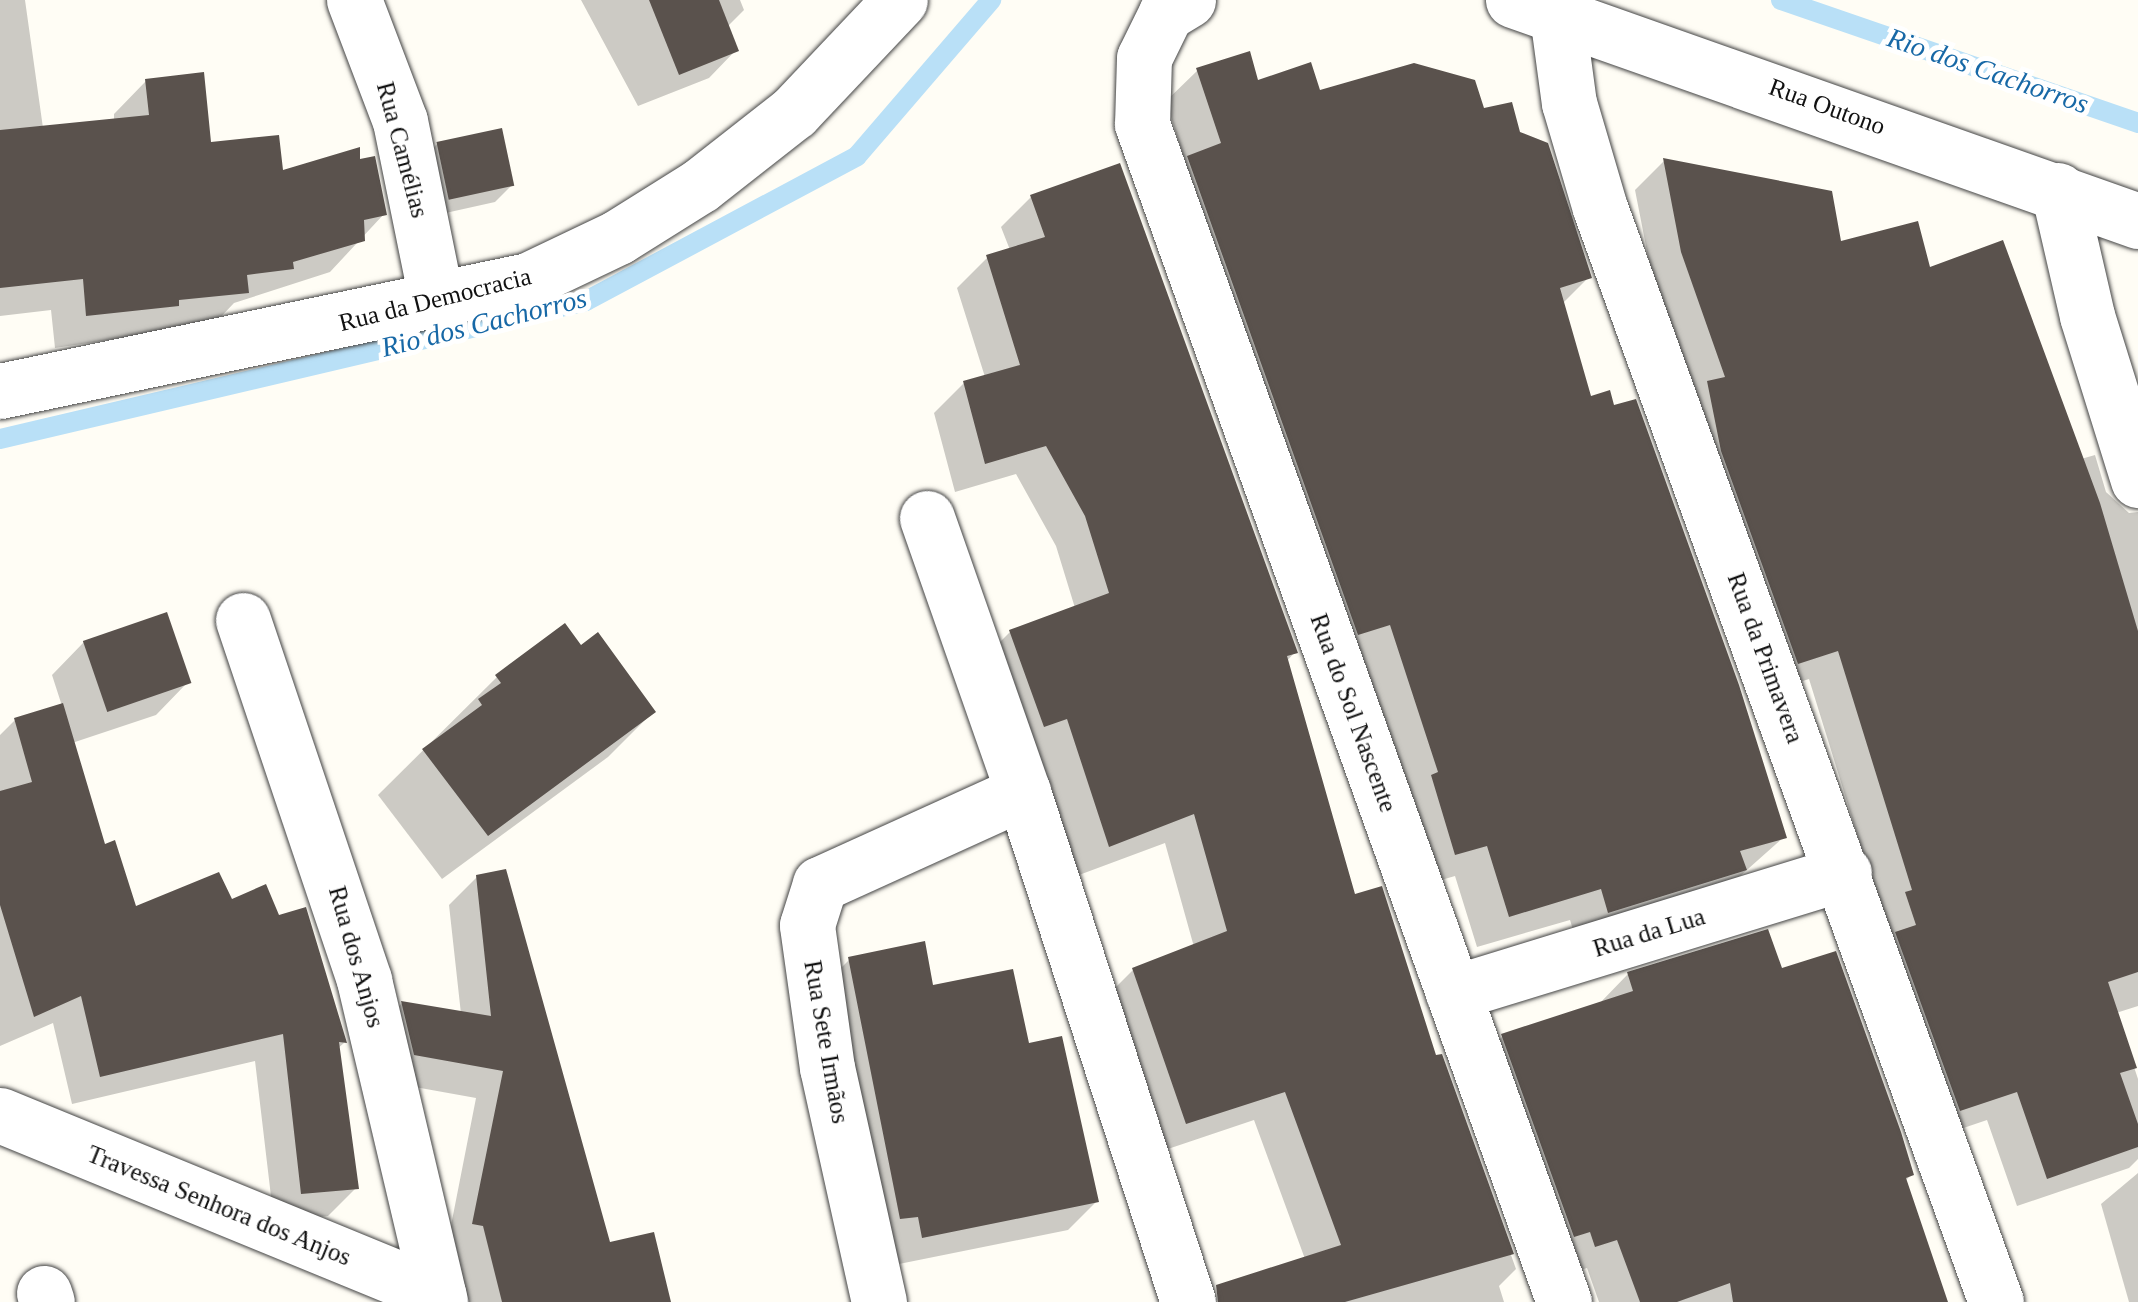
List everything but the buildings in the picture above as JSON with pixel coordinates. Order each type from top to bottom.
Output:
[{"type":"street","name":"Rua Camélias","points":[[354,0],[400,121],[437,303]]},
{"type":"street","name":"Rua da Democracia","points":[[0,391],[437,303],[528,280],[618,237],[700,185],[794,112],[900,0]]},
{"type":"street","name":"Rua do Sol Nascente","points":[[1188,0],[1166,13],[1144,58],[1142,124],[1564,1302]]},
{"type":"street","name":"Rua Outono","points":[[1540,3],[2138,221]]},
{"type":"street","name":"Rua da Primavera","points":[[1540,3],[1600,208],[1844,873],[1996,1302]]},
{"type":"street","points":[[2058,190],[2087,316],[2138,480]]},
{"type":"street","points":[[927,518],[1024,792],[1188,1302]]},
{"type":"street","name":"Rua dos Anjos","points":[[244,620],[364,980],[440,1299]]},
{"type":"street","name":"Rua Sete Irmãos","points":[[879,1302],[828,1068],[808,925],[820,884],[1024,792]]},
{"type":"street","name":"Rua da Lua","points":[[1453,993],[1844,873]]},
{"type":"street","name":"Travessa Senhora dos Anjos","points":[[4,1108],[440,1299]]},
{"type":"waterway","name":"Rio dos Cachorros","points":[[0,439],[586,301],[857,156],[991,0]]},
{"type":"waterway","name":"Rio dos Cachorros","points":[[1781,0],[2138,123]]}]
